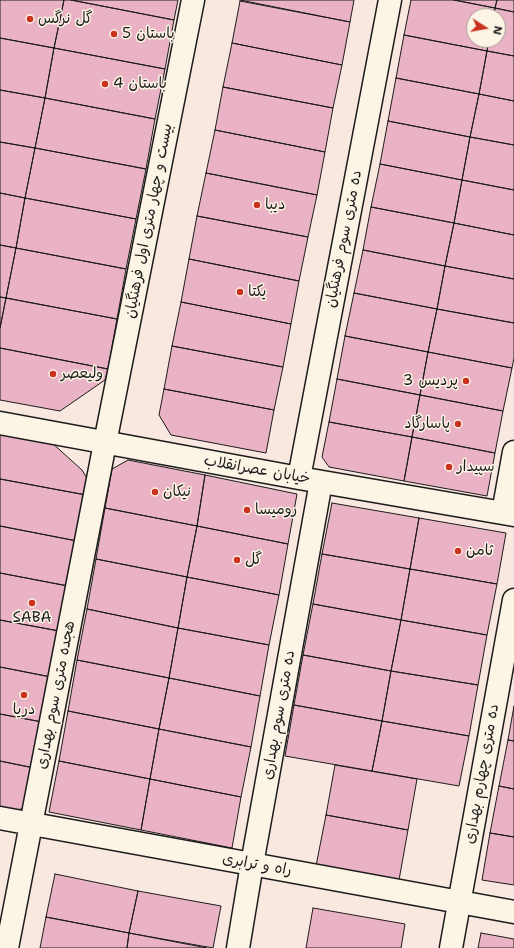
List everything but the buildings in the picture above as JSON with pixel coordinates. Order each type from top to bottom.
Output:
[{"type":"street","name":"بیست و چهار متری اول فرهنگیان","points":[[105,443],[193,0]]},
{"type":"street","name":"ده متری سوم فرهنگیان","points":[[299,478],[390,0]]},
{"type":"street","name":"خیابان عصرانقلاب","points":[[0,423],[321,482],[508,514]]},
{"type":"street","name":"هجده متری سوم بهداری","points":[[7,948],[105,443]]},
{"type":"street","points":[[508,514],[514,452]]},
{"type":"street","name":"ده متری سوم بهداری","points":[[238,948],[321,482]]},
{"type":"street","name":"ده متری چهارم بهداری","points":[[451,948],[514,600]]},
{"type":"street","name":"راه و ترابری","points":[[0,818],[514,912]]},
{"type":"place","name":"گل نرگس","points":[[30,19]]},
{"type":"place","name":"باستان 5","points":[[114,34]]},
{"type":"place","name":"باستان 4","points":[[105,84]]},
{"type":"place","name":"دیبا","points":[[257,205]]},
{"type":"place","name":"یکتا","points":[[240,292]]},
{"type":"place","name":"ولیعصر","points":[[53,374]]},
{"type":"place","name":"پردیس 3","points":[[466,381]]},
{"type":"place","name":"پاسارگاد","points":[[458,424]]},
{"type":"place","name":"سپیدار","points":[[449,467]]},
{"type":"place","name":"نیکان","points":[[155,492]]},
{"type":"place","name":"رومیسا","points":[[247,510]]},
{"type":"place","name":"ثامن","points":[[458,551]]},
{"type":"place","name":"گل","points":[[237,560]]},
{"type":"place","name":"SABA","points":[[32,603]]},
{"type":"place","name":"دریا","points":[[24,695]]}]
